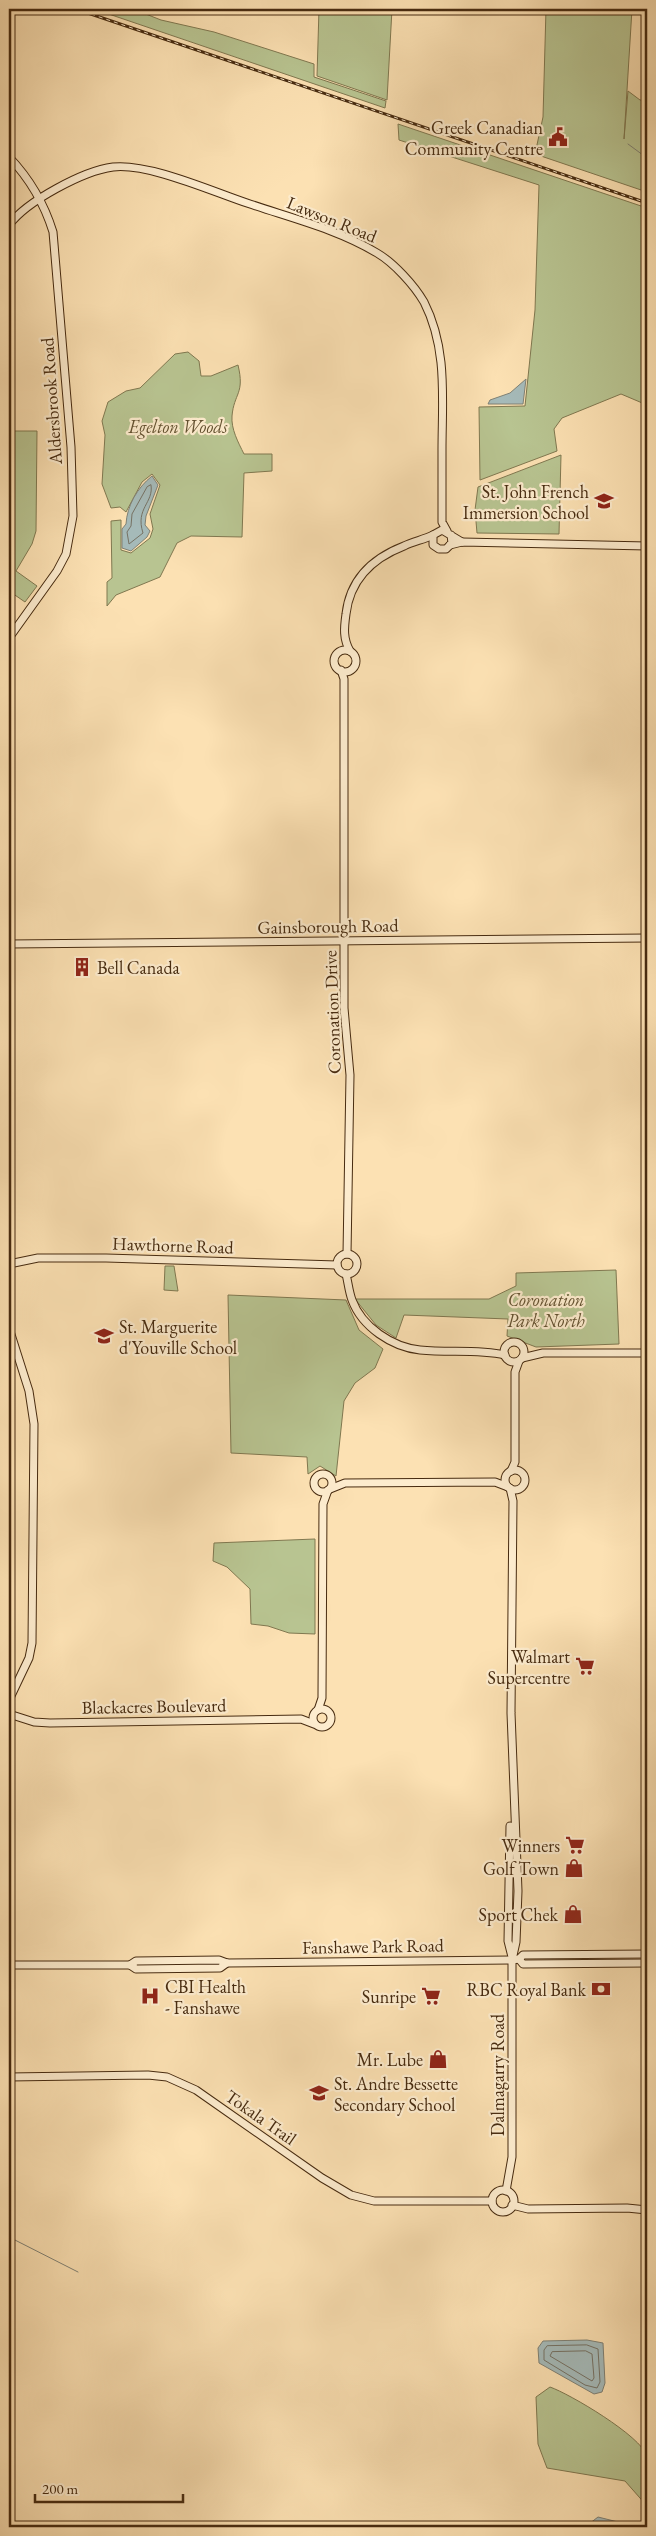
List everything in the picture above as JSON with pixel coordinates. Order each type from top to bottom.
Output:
[{"type":"street","name":"Aldersbrook Road","points":[[9,157],[21,169],[40,198],[53,232],[71,447],[73,516],[66,554],[57,571],[9,638]]},
{"type":"street","name":"Lawson Road","points":[[9,225],[40,198],[98,170],[113,167],[139,168],[316,226],[350,239],[379,254],[423,300],[435,326],[442,358],[442,522],[435,533]]},
{"type":"street","points":[[442,522],[449,533],[462,542]]},
{"type":"street","points":[[344,642],[355,657],[355,663],[344,670],[334,661],[344,642],[348,600],[365,570],[392,551],[422,541],[435,533],[449,533]]},
{"type":"street","points":[[433,545],[435,533]]},
{"type":"street","points":[[449,533],[450,546]]},
{"type":"street","points":[[422,541],[441,550],[462,542],[647,546]]},
{"type":"street","points":[[339,652],[350,651]]},
{"type":"street","name":"Coronation Drive","points":[[344,670],[344,1008],[350,1075],[347,1254]]},
{"type":"street","name":"Gainsborough Road","points":[[9,944],[647,938]]},
{"type":"street","points":[[347,1254],[355,1259],[357,1264],[352,1272],[346,1274],[340,1271],[337,1265],[340,1257],[347,1254]]},
{"type":"street","name":"Hawthorne Road","points":[[9,1264],[38,1258],[106,1258],[337,1265]]},
{"type":"street","points":[[346,1274],[351,1300],[359,1315],[394,1344],[421,1350],[488,1351],[521,1360],[543,1353]]},
{"type":"street","points":[[9,1328],[29,1391],[34,1424],[34,1631],[29,1658],[9,1700]]},
{"type":"street","points":[[488,1351],[517,1342],[524,1348],[543,1353],[647,1352]]},
{"type":"street","points":[[323,1504],[314,1483],[318,1475],[326,1474],[345,1483],[495,1482],[509,1488],[519,1489],[524,1485],[525,1479],[515,1462],[514,1372],[505,1349],[508,1344]]},
{"type":"street","points":[[514,1372],[521,1360],[524,1348]]},
{"type":"street","points":[[509,1488],[509,1474],[515,1462]]},
{"type":"street","points":[[495,1482],[509,1474],[520,1472]]},
{"type":"street","points":[[322,1698],[330,1716],[329,1724],[322,1727],[314,1724],[313,1718],[322,1698],[323,1504],[331,1478]]},
{"type":"street","points":[[316,1488],[323,1492],[345,1483]]},
{"type":"street","name":"Dalmagarry Road","points":[[506,2190],[512,2157],[518,1891],[512,1784],[511,1713],[513,1501],[509,1488]]},
{"type":"street","name":"Dalmagarry Road","points":[[513,1501],[519,1489]]},
{"type":"street","points":[[317,1711],[327,1711]]},
{"type":"street","name":"Blackacres Boulevard","points":[[301,1719],[317,1711]]},
{"type":"street","name":"Blackacres Boulevard","points":[[9,1714],[34,1722],[301,1719],[314,1724]]},
{"type":"street","name":"Fanshawe Park Road","points":[[9,1965],[130,1965],[136,1961],[219,1960],[227,1963],[516,1959],[523,1955],[647,1954]]},
{"type":"street","name":"Fanshawe Park Road","points":[[516,1959],[523,1964],[647,1963]]},
{"type":"street","name":"Tokala Trail","points":[[9,2077],[148,2075],[166,2077],[196,2090],[322,2178],[351,2195],[374,2201],[492,2201]]},
{"type":"street","points":[[506,2190],[513,2198],[512,2205],[508,2210],[501,2211],[494,2208],[492,2201],[496,2192],[506,2190]]},
{"type":"street","points":[[512,2205],[528,2209],[627,2208],[647,2210]]},
{"type":"green space","points":[[94,9],[133,9],[161,20],[214,32],[314,64],[314,77],[386,101],[385,108]]},
{"type":"green space","points":[[319,9],[392,9],[387,100],[317,76]]},
{"type":"green space","points":[[546,9],[632,9],[624,139],[628,91],[640,100],[647,100],[647,192],[535,154],[543,117]]},
{"type":"green space","points":[[398,124],[647,208],[647,405],[621,394],[562,418],[554,429],[557,451],[480,480],[479,407],[525,406],[535,310],[539,185],[399,140]]},
{"type":"green space","name":"Egelton Woods","points":[[188,352],[199,361],[201,376],[211,376],[238,365],[240,388],[233,408],[232,421],[234,431],[244,454],[272,454],[272,471],[244,473],[242,537],[191,536],[177,543],[160,577],[116,595],[107,606],[107,582],[112,578],[111,521],[121,520],[121,550],[131,553],[150,538],[153,529],[150,514],[160,485],[152,474],[142,482],[126,512],[120,507],[111,508],[102,484],[105,435],[102,421],[108,402],[126,391],[140,388],[175,354]]},
{"type":"green space","points":[[9,431],[37,431],[36,531],[32,544],[16,571],[37,586],[25,602],[9,591]]},
{"type":"green space","points":[[561,455],[559,534],[477,533],[475,510],[478,487]]},
{"type":"green space","points":[[165,1266],[174,1266],[178,1291],[164,1290]]},
{"type":"green space","name":"Coronation Park North","points":[[616,1270],[619,1344],[536,1347],[507,1336],[508,1319],[404,1315],[396,1338],[376,1325],[355,1299],[489,1299],[516,1286],[516,1273]]},
{"type":"green space","points":[[228,1295],[346,1300],[359,1330],[383,1349],[375,1368],[355,1383],[344,1401],[336,1476],[320,1466],[308,1474],[307,1457],[231,1453]]},
{"type":"green space","points":[[315,1539],[315,1634],[289,1633],[268,1626],[251,1624],[250,1589],[227,1567],[213,1561],[214,1543]]},
{"type":"green space","points":[[550,2387],[573,2398],[604,2417],[619,2427],[642,2448],[648,2460],[647,2506],[625,2481],[547,2468],[538,2444],[536,2397]]},
{"type":"water","points":[[526,379],[523,404],[488,404],[490,400],[510,393]]},
{"type":"water","points":[[152,476],[158,485],[146,516],[145,525],[150,531],[147,537],[131,551],[122,548],[122,529],[126,524],[128,511],[142,486]]},
{"type":"water","points":[[587,2340],[603,2343],[605,2383],[602,2392],[594,2394],[539,2363],[538,2348],[543,2341]]},
{"type":"water","points":[[598,2517],[638,2527],[585,2527]]},
{"type":"waterway","points":[[628,144],[647,158]]},
{"type":"waterway","points":[[9,2237],[78,2272]]},
{"type":"railway","points":[[76,9],[647,203]]},
{"type":"place","name":"Greek Canadian Community Centre","points":[[558,137]]},
{"type":"place","name":"St. John French Immersion School","points":[[604,501]]},
{"type":"place","name":"Bell Canada","points":[[82,967]]},
{"type":"place","name":"St. Marguerite d'Youville School","points":[[104,1336]]},
{"type":"place","name":"Walmart Supercentre","points":[[585,1666]]},
{"type":"place","name":"Winners","points":[[575,1845]]},
{"type":"place","name":"Golf Town","points":[[574,1868]]},
{"type":"place","name":"Sport Chek","points":[[573,1914]]},
{"type":"place","name":"RBC Royal Bank","points":[[601,1989]]},
{"type":"place","name":"CBI Health - Fanshawe","points":[[150,1996]]},
{"type":"place","name":"Sunripe","points":[[431,1996]]},
{"type":"place","name":"Mr. Lube","points":[[438,2059]]},
{"type":"place","name":"St. Andre Bessette Secondary School","points":[[319,2093]]}]
